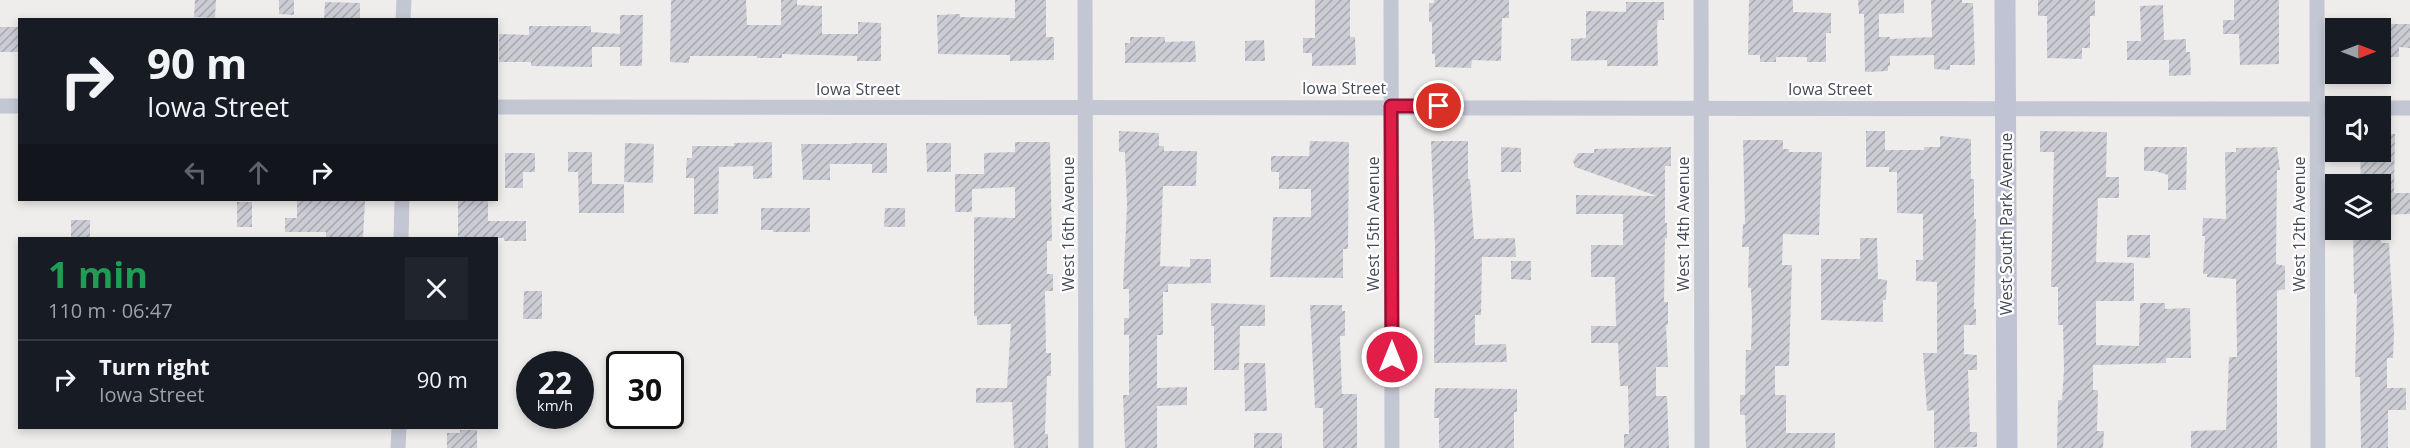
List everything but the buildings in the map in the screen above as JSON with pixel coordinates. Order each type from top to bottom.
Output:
[{"type":"main road","name":"West South Park Avenue","points":[[2005,0],[2007,448]]},
{"type":"street","points":[[403,18],[404,0]]},
{"type":"street","name":"West 16th Avenue","points":[[1085,0],[1086,448]]},
{"type":"street","name":"West 15th Avenue","points":[[1391,0],[1392,448]]},
{"type":"street","name":"West 14th Avenue","points":[[1701,0],[1702,448]]},
{"type":"street","name":"West 12th Avenue","points":[[2317,0],[2318,448]]},
{"type":"street","points":[[0,106],[18,106]]},
{"type":"street","name":"Iowa Street","points":[[498,107],[1391,106],[2325,109]]},
{"type":"street","points":[[2391,108],[2410,108]]},
{"type":"street","points":[[401,237],[402,201]]},
{"type":"street","points":[[398,448],[399,429]]},
{"type":"route","points":[[1392,357],[1391,106],[1439,106]]}]
